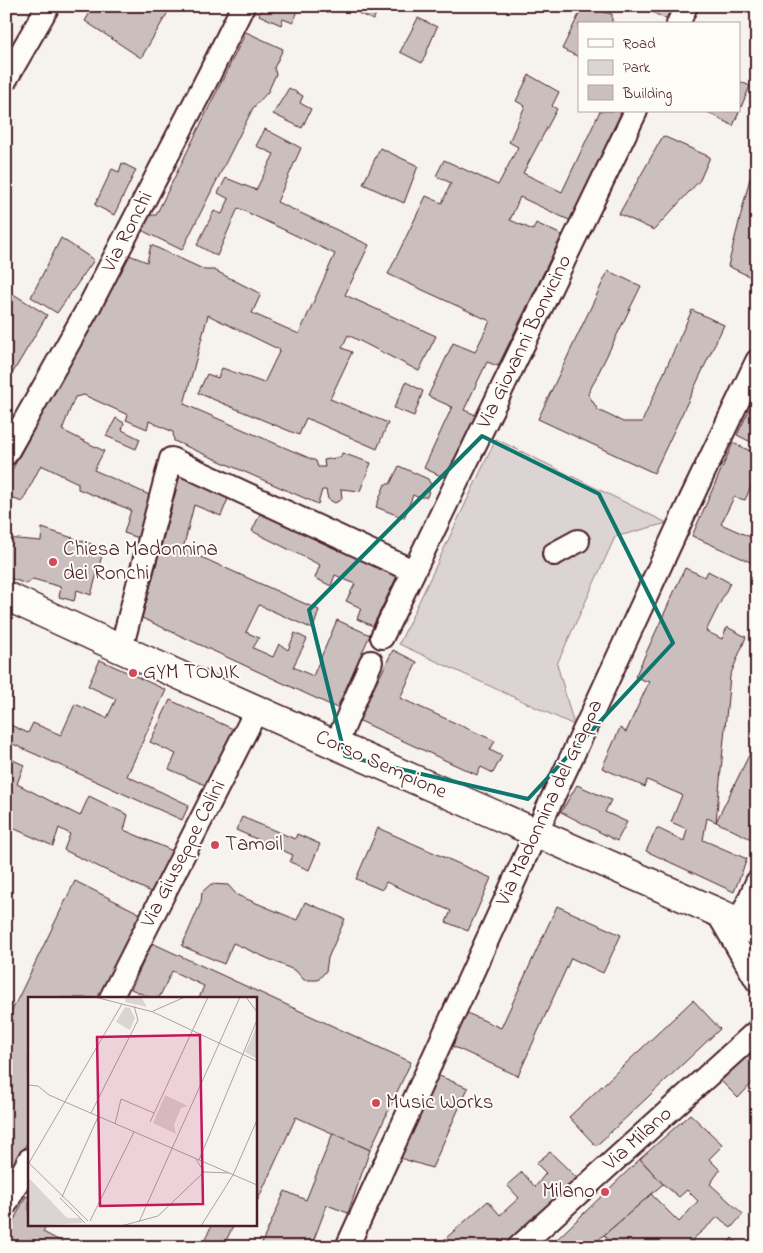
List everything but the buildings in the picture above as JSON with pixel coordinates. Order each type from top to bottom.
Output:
[{"type":"main road","name":"Corso Sempione","points":[[6,596],[336,745],[738,922]]},
{"type":"street","points":[[6,79],[48,6]]},
{"type":"street","name":"Via Ronchi","points":[[6,454],[90,305],[243,6]]},
{"type":"street","points":[[679,22],[686,6]]},
{"type":"street","name":"Via Giovanni Bonvicino","points":[[382,637],[636,112]]},
{"type":"street","name":"Via Madonnina del Grappa","points":[[347,1247],[536,833],[690,501],[757,362]]},
{"type":"street","points":[[121,649],[171,459],[413,571]]},
{"type":"street","points":[[554,554],[578,541]]},
{"type":"street","points":[[336,745],[372,662]]},
{"type":"street","name":"Via Giuseppe Calini","points":[[112,997],[257,709]]},
{"type":"street","points":[[757,882],[738,922],[757,982]]},
{"type":"street","name":"Via Milano","points":[[519,1247],[757,1032]]},
{"type":"street","points":[[6,1204],[28,1162]]},
{"type":"highlighted area","points":[[482,436],[599,494],[673,643],[528,799],[345,756],[309,610]]},
{"type":"green space","points":[[496,439],[667,523],[615,537],[557,664],[574,725],[399,644]]},
{"type":"place","name":"Chiesa Madonnina dei Ronchi","points":[[53,562]]},
{"type":"place","name":"GYM TONIK","points":[[133,673]]},
{"type":"place","name":"Tamoil","points":[[215,845]]},
{"type":"place","name":"Music Works","points":[[376,1103]]},
{"type":"place","name":"Milano","points":[[605,1192]]}]
